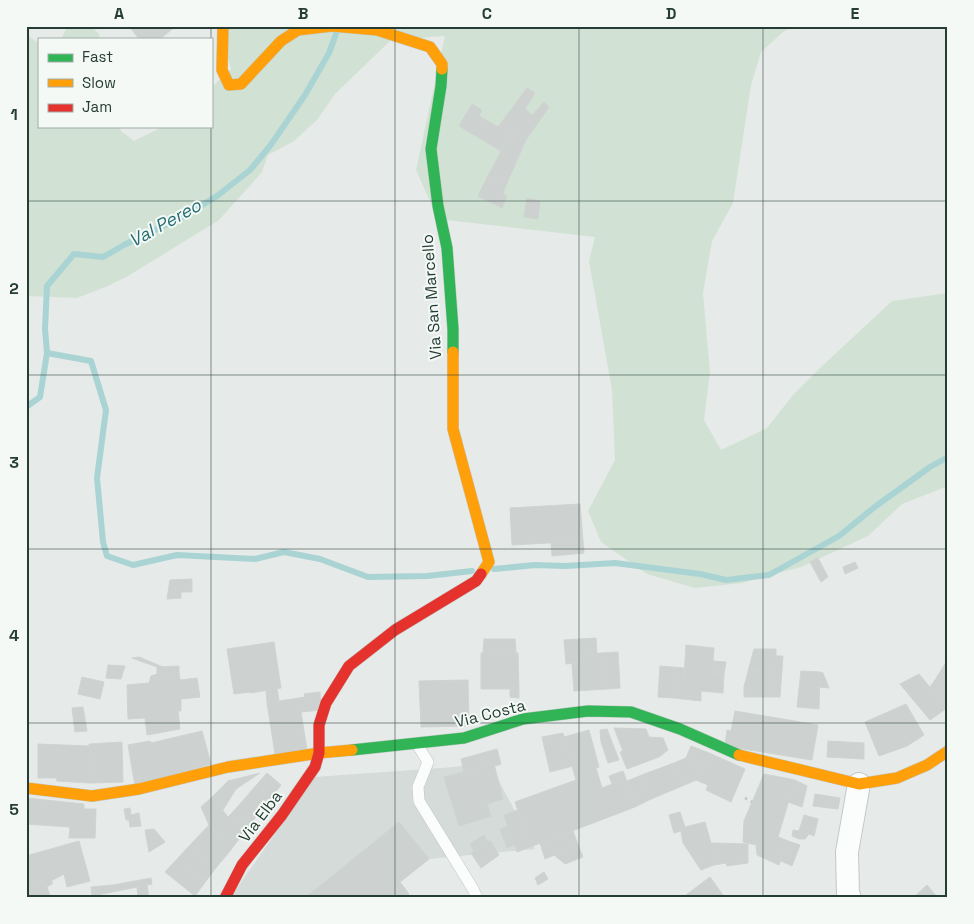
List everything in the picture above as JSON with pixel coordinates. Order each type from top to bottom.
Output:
[{"type":"street","name":"Via San Marcello","points":[[223,26],[222,70],[229,85],[241,84],[281,41],[298,30],[332,26],[377,30],[430,47],[442,64],[442,86],[431,149],[448,266],[453,329],[453,429],[489,562],[476,581],[395,630],[349,666],[326,703],[319,725],[319,753]]},
{"type":"street","name":"Via Costa","points":[[26,788],[92,796],[139,789],[228,767],[319,753],[464,738],[523,719],[588,711],[631,712],[680,729],[732,753],[859,784],[898,778],[927,765],[948,750]]},
{"type":"street","name":"Via Elba","points":[[225,898],[242,865],[282,815],[315,767],[319,753]]},
{"type":"street","points":[[850,898],[848,893],[847,852],[859,784]]},
{"type":"lane","points":[[417,744],[428,762],[418,787],[418,801],[473,889],[476,898]]},
{"type":"path","points":[[745,798],[752,802]]},
{"type":"shaded area","points":[[489,756],[500,783],[535,849],[429,859],[380,898],[230,898],[315,777],[455,767],[472,764]]},
{"type":"green space","points":[[68,26],[91,26],[99,34],[100,38],[62,38]]},
{"type":"green space","points":[[220,26],[793,26],[783,32],[761,52],[751,85],[733,203],[712,241],[703,293],[710,372],[704,420],[721,450],[767,428],[793,395],[892,301],[948,293],[948,486],[902,504],[868,536],[801,567],[742,583],[695,588],[647,574],[601,542],[588,511],[615,460],[612,390],[589,261],[595,237],[438,219],[416,170],[445,36],[391,40],[335,94],[317,120],[294,141],[268,155],[262,172],[219,220],[128,276],[108,286],[77,298],[26,295],[26,34],[38,43],[38,128],[120,128],[134,141],[160,128],[212,128],[212,87],[231,69]]},
{"type":"building","points":[[129,26],[176,26],[161,38],[138,38]]},
{"type":"building","points":[[527,88],[535,93],[525,109],[532,115],[544,102],[549,107],[526,140],[511,132],[501,151],[459,126],[472,104],[482,110],[479,116],[498,127]]},
{"type":"building","points":[[511,132],[526,140],[506,185],[488,176]]},
{"type":"building","points":[[488,176],[506,185],[503,194],[507,196],[502,208],[478,196]]},
{"type":"building","points":[[527,198],[540,201],[538,219],[524,217]]},
{"type":"building","points":[[580,504],[583,541],[512,545],[510,508]]},
{"type":"building","points":[[583,541],[584,553],[552,556],[551,543]]},
{"type":"building","points":[[818,558],[828,577],[821,582],[810,562]]},
{"type":"building","points":[[855,562],[858,568],[845,574],[843,567]]},
{"type":"building","points":[[192,579],[192,592],[181,592],[181,598],[167,599],[170,580]]},
{"type":"building","points":[[596,638],[597,654],[583,655],[584,662],[566,664],[564,640]]},
{"type":"building","points":[[484,639],[515,639],[516,653],[483,653]]},
{"type":"building","points":[[274,642],[281,688],[234,694],[227,649]]},
{"type":"building","points":[[686,645],[714,648],[712,674],[724,674],[723,693],[701,691],[701,701],[674,698],[675,677],[684,677]]},
{"type":"building","points":[[754,649],[776,649],[776,656],[783,656],[780,697],[772,697],[773,671],[748,671]]},
{"type":"building","points":[[618,652],[620,688],[607,689],[607,659],[602,659],[601,653]]},
{"type":"building","points":[[481,653],[518,653],[519,689],[481,689]]},
{"type":"building","points":[[601,653],[602,659],[607,659],[607,689],[574,691],[572,664],[584,662],[583,655]]},
{"type":"building","points":[[139,657],[163,667],[157,667],[132,658]]},
{"type":"building","points":[[948,659],[948,687],[935,680]]},
{"type":"building","points":[[713,661],[726,662],[724,674],[712,674]]},
{"type":"building","points":[[108,665],[125,666],[121,679],[106,678]]},
{"type":"building","points":[[179,666],[179,673],[157,674],[157,667]]},
{"type":"building","points":[[660,666],[684,668],[684,677],[675,677],[674,698],[658,697]]},
{"type":"building","points":[[748,671],[773,671],[772,697],[744,697],[744,687]]},
{"type":"building","points":[[801,671],[820,672],[819,709],[797,707]]},
{"type":"building","points":[[820,672],[823,673],[829,688],[819,687]]},
{"type":"building","points":[[179,673],[180,680],[197,678],[200,697],[181,699],[181,711],[178,711],[180,729],[147,735],[145,718],[128,719],[127,685],[149,683],[151,676],[157,674]]},
{"type":"building","points":[[919,674],[947,708],[930,720],[900,684]]},
{"type":"building","points":[[82,677],[104,682],[100,699],[78,694]]},
{"type":"building","points":[[468,680],[469,726],[421,727],[419,681]]},
{"type":"building","points":[[935,680],[948,687],[947,708],[930,687]]},
{"type":"building","points":[[277,688],[279,701],[267,703],[266,690]]},
{"type":"building","points":[[510,689],[519,689],[519,698],[510,697]]},
{"type":"building","points":[[320,692],[321,710],[301,712],[307,750],[275,754],[267,703],[305,697],[304,694]]},
{"type":"building","points":[[906,704],[924,735],[907,746],[879,756],[865,722]]},
{"type":"building","points":[[83,707],[87,731],[75,732],[72,708]]},
{"type":"building","points":[[735,711],[818,725],[812,760],[725,746],[727,730],[731,731]]},
{"type":"building","points":[[614,728],[646,729],[649,737],[663,738],[668,750],[659,757],[627,769],[620,752],[623,751]]},
{"type":"building","points":[[607,729],[619,760],[608,763],[601,742],[600,730]]},
{"type":"building","points":[[589,730],[599,767],[596,768],[602,788],[626,779],[635,807],[530,847],[515,802],[576,780],[564,737]]},
{"type":"building","points":[[202,731],[211,764],[135,786],[128,745],[150,741],[151,743]]},
{"type":"building","points":[[563,733],[573,766],[550,772],[542,737]]},
{"type":"building","points":[[828,741],[864,743],[864,759],[827,757]]},
{"type":"building","points":[[122,742],[123,782],[91,783],[89,744]]},
{"type":"building","points":[[38,744],[89,746],[91,783],[57,781],[56,778],[38,778]]},
{"type":"building","points":[[691,746],[709,753],[700,775],[691,756],[686,758]]},
{"type":"building","points":[[497,749],[501,764],[490,765],[486,752]]},
{"type":"building","points":[[486,752],[490,765],[464,772],[461,759]]},
{"type":"building","points":[[709,753],[745,769],[731,802],[706,790],[708,785],[696,780],[701,778],[700,775]]},
{"type":"building","points":[[691,756],[701,778],[682,786],[674,763]]},
{"type":"building","points":[[674,763],[682,786],[649,800],[642,775]]},
{"type":"building","points":[[494,764],[503,799],[487,804],[491,816],[459,826],[444,777]]},
{"type":"building","points":[[623,771],[626,779],[612,784],[609,776]]},
{"type":"building","points":[[260,773],[236,789],[223,810],[212,797],[228,781]]},
{"type":"building","points":[[267,773],[281,785],[248,827],[232,813]]},
{"type":"building","points":[[764,774],[795,780],[778,837],[788,841],[779,865],[757,855],[756,845],[743,842],[744,821]]},
{"type":"building","points":[[642,775],[649,800],[635,807],[627,781]]},
{"type":"building","points":[[795,780],[807,786],[802,807],[788,802]]},
{"type":"building","points":[[815,794],[840,798],[838,809],[813,806]]},
{"type":"building","points":[[212,797],[228,817],[232,813],[248,827],[230,851],[209,825],[201,807]]},
{"type":"building","points":[[26,798],[84,804],[84,809],[96,809],[95,838],[69,838],[70,827],[26,824]]},
{"type":"building","points":[[130,808],[131,815],[139,813],[141,826],[130,827],[129,820],[126,820],[124,809]]},
{"type":"building","points":[[518,810],[530,847],[517,852],[504,815]]},
{"type":"building","points":[[680,812],[685,827],[705,822],[711,843],[714,865],[701,870],[683,843],[681,831],[674,833],[669,815]]},
{"type":"building","points":[[804,815],[818,819],[814,836],[809,834],[805,839],[799,839],[792,836],[793,830],[799,831]]},
{"type":"building","points":[[399,822],[429,859],[380,898],[305,898]]},
{"type":"building","points":[[209,825],[230,851],[215,869],[191,844]]},
{"type":"building","points":[[508,826],[514,845],[507,848],[500,829]]},
{"type":"building","points":[[154,829],[165,842],[149,852],[145,830]]},
{"type":"building","points":[[573,831],[578,845],[545,859],[540,843]]},
{"type":"building","points":[[484,835],[488,842],[474,851],[470,844]]},
{"type":"building","points":[[79,841],[90,881],[67,887],[64,874],[51,881],[53,883],[47,887],[35,892],[26,865],[26,856]]},
{"type":"building","points":[[490,841],[499,855],[481,868],[471,853]]},
{"type":"building","points":[[788,841],[800,845],[792,866],[781,861]]},
{"type":"building","points":[[711,843],[748,844],[748,863],[727,866],[726,863],[714,865]]},
{"type":"building","points":[[191,844],[215,869],[206,881],[178,858]]},
{"type":"building","points":[[578,845],[583,857],[565,864],[554,855]]},
{"type":"building","points":[[178,858],[206,881],[195,896],[165,872]]},
{"type":"building","points":[[26,865],[32,884],[26,887]]},
{"type":"building","points":[[544,872],[548,879],[538,885],[535,878]]},
{"type":"building","points":[[710,877],[725,898],[682,898]]},
{"type":"building","points":[[151,878],[152,884],[147,885],[149,898],[138,898],[137,887],[92,896],[91,887]]},
{"type":"building","points":[[400,882],[409,894],[405,898],[380,898]]},
{"type":"building","points":[[32,884],[35,892],[47,887],[50,896],[26,898],[26,887]]},
{"type":"building","points":[[927,885],[938,898],[913,898]]},
{"type":"waterway","name":"Val Pereo","points":[[26,407],[40,397],[47,353],[45,329],[47,286],[74,254],[103,257],[184,216],[217,196],[250,170],[270,146],[305,95],[329,53],[336,34]]},
{"type":"waterway","points":[[47,353],[91,361],[106,410],[97,478],[103,542],[107,556],[133,565],[177,555],[255,559],[284,552],[320,559],[368,577],[427,576],[472,571]]},
{"type":"waterway","points":[[494,569],[535,565],[565,566],[615,563],[700,574],[726,580],[769,575],[839,536],[876,506],[930,467],[948,457]]},
{"type":"traffic: fast","points":[[442,69],[431,149],[438,206],[447,248],[453,352]]},
{"type":"traffic: fast","points":[[352,750],[464,738],[523,719],[588,711],[631,712],[680,729],[739,755]]},
{"type":"traffic: slow","points":[[223,26],[222,70],[229,85],[241,84],[281,41],[298,30],[332,26],[377,30],[430,47],[442,64],[442,69]]},
{"type":"traffic: slow","points":[[453,352],[453,429],[489,562],[481,574]]},
{"type":"traffic: slow","points":[[26,788],[92,796],[139,789],[228,767],[319,753],[352,750]]},
{"type":"traffic: slow","points":[[739,755],[859,784],[897,778],[927,765],[948,751]]},
{"type":"traffic: jam","points":[[225,898],[242,865],[282,815],[315,767],[319,753],[319,725],[326,703],[349,666],[395,630],[476,581],[481,574]]}]
